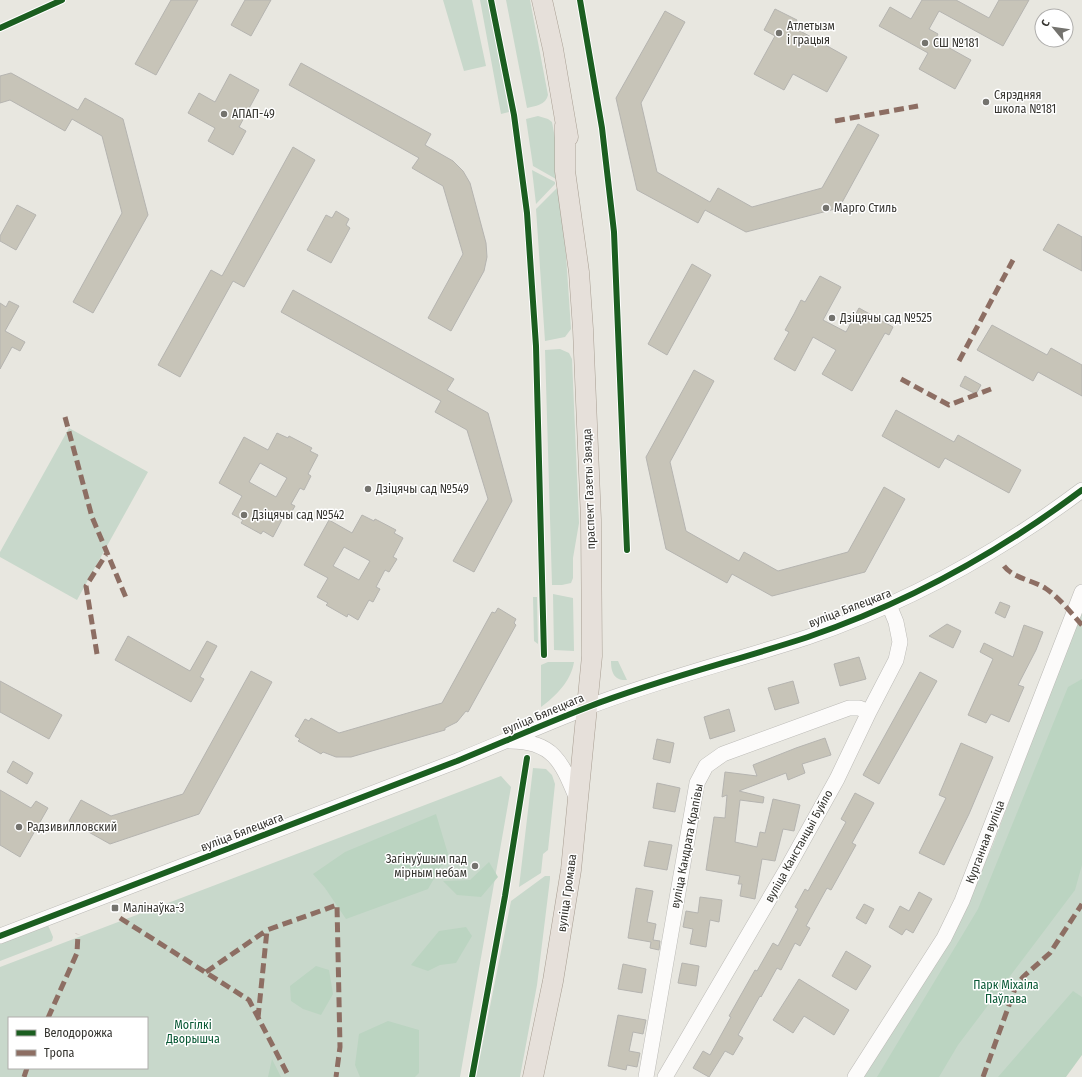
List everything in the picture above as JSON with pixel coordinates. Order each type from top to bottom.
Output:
[{"type":"main road","name":"праспект Газеты Звязда","points":[[542,0],[575,166],[579,198],[579,272],[585,366],[592,592],[592,656],[587,707]]},
{"type":"main road","name":"вуліца Громава","points":[[533,1077],[564,920],[587,707]]},
{"type":"street","name":"вуліца Бялецкага","points":[[0,936],[505,741],[630,691],[809,636],[889,606],[937,583],[995,550],[1049,515],[1082,490]]},
{"type":"street","name":"Курганная вуліца","points":[[855,1077],[944,938],[962,901],[1082,592]]},
{"type":"street","name":"вуліца Канстанцыі Буйло","points":[[665,1077],[788,867],[837,779],[896,660],[900,642],[896,622],[889,606]]},
{"type":"street","name":"вуліца Кандрата Крапівы","points":[[646,1077],[697,783],[706,766],[723,754],[849,708],[859,708],[869,712]]},
{"type":"street","points":[[505,741],[528,742],[542,746],[554,754],[563,768],[578,800]]},
{"type":"green space","points":[[443,0],[472,0],[486,66],[464,71]]},
{"type":"green space","points":[[480,0],[488,0],[509,112],[501,114]]},
{"type":"green space","points":[[506,0],[530,0],[548,95],[543,103],[537,106],[527,108]]},
{"type":"green space","points":[[538,116],[552,122],[555,138],[556,179],[533,166],[526,119]]},
{"type":"green space","points":[[532,170],[555,182],[555,184],[536,204]]},
{"type":"green space","points":[[558,187],[564,226],[571,329],[565,337],[545,341],[536,209]]},
{"type":"green space","points":[[560,349],[569,353],[572,359],[579,523],[573,558],[573,578],[571,583],[552,585],[545,350]]},
{"type":"green space","points":[[69,428],[148,472],[77,600],[0,557],[0,552]]},
{"type":"green space","points":[[553,594],[573,598],[574,651],[554,650]]},
{"type":"green space","points":[[533,597],[537,597],[538,644],[534,641]]},
{"type":"green space","name":"Парк Міхаіла Паўлава","points":[[1082,609],[1082,1021],[1034,1077],[863,1077],[968,901],[992,847]]},
{"type":"green space","points":[[611,661],[618,661],[627,680],[619,679],[614,675]]},
{"type":"green space","points":[[548,662],[574,662],[570,676],[562,688],[541,707],[541,665]]},
{"type":"green space","points":[[1082,679],[1082,865],[1075,890],[958,1045],[939,1077],[877,1077],[978,909],[1068,687]]},
{"type":"green space","points":[[533,768],[546,769],[552,775],[555,784],[548,850],[543,854],[541,873],[519,887]]},
{"type":"green space","name":"Могілкі Дворышча","points":[[501,776],[511,787],[460,1077],[0,1077],[0,967]]},
{"type":"green space","points":[[436,814],[448,854],[428,889],[346,919],[325,888],[313,874],[345,852]]},
{"type":"green space","points":[[489,862],[498,877],[481,897],[457,895],[443,881],[470,880]]},
{"type":"green space","points":[[545,876],[550,876],[550,879],[537,985],[520,1077],[476,1077],[511,901]]},
{"type":"green space","points":[[48,925],[53,937],[52,941],[0,961],[0,943]]},
{"type":"green space","points":[[466,927],[472,936],[456,963],[440,965],[428,971],[411,965],[439,931]]},
{"type":"green space","points":[[316,966],[329,970],[333,994],[321,1015],[303,1009],[291,1001],[290,986]]},
{"type":"green space","points":[[1073,991],[1082,997],[1082,1055],[1066,1077],[998,1077]]},
{"type":"green space","points":[[388,1021],[419,1030],[419,1073],[415,1077],[360,1077],[355,1065],[359,1034]]},
{"type":"green space","points":[[272,1059],[281,1077],[268,1077]]},
{"type":"building","points":[[171,0],[198,0],[156,75],[135,64]]},
{"type":"building","points":[[245,0],[271,0],[251,36],[231,25]]},
{"type":"building","name":"СШ №181","points":[[922,0],[956,0],[989,18],[999,0],[1029,0],[1003,46],[939,11],[929,29],[938,34],[935,40],[971,60],[955,89],[919,69],[928,53],[879,26],[890,7],[911,19]]},
{"type":"building","points":[[775,9],[797,20],[793,27],[847,57],[827,92],[793,74],[784,90],[754,74],[775,36],[764,30]]},
{"type":"building","points":[[665,11],[685,22],[641,103],[657,172],[710,202],[718,188],[752,207],[822,188],[858,124],[879,135],[839,208],[746,232],[705,210],[698,223],[637,190],[616,98]]},
{"type":"building","points":[[301,63],[431,134],[425,145],[453,161],[463,171],[470,183],[486,243],[487,257],[484,271],[451,331],[428,318],[463,254],[443,186],[412,168],[419,158],[289,85]]},
{"type":"building","points":[[11,73],[78,110],[85,98],[123,119],[148,215],[93,313],[73,302],[122,213],[102,136],[72,119],[65,131],[10,100],[0,103],[0,76]]},
{"type":"building","points":[[230,74],[259,90],[239,127],[246,131],[233,155],[208,141],[215,128],[188,113],[199,93],[215,102]]},
{"type":"building","points":[[293,147],[315,160],[244,287],[233,281],[180,377],[158,365],[211,270],[222,276]]},
{"type":"building","points":[[17,205],[36,215],[16,250],[0,241],[0,236]]},
{"type":"building","points":[[336,211],[349,219],[346,225],[350,228],[331,263],[307,250],[326,215],[332,218]]},
{"type":"building","points":[[1058,224],[1082,237],[1082,271],[1043,250]]},
{"type":"building","points":[[692,264],[711,275],[667,355],[648,344]]},
{"type":"building","points":[[820,276],[841,287],[823,320],[846,332],[859,308],[893,327],[889,335],[885,333],[852,391],[822,374],[836,350],[813,337],[795,371],[774,359],[789,332],[785,330],[801,300],[805,302]]},
{"type":"building","points":[[293,290],[454,379],[447,390],[488,413],[512,501],[474,572],[453,561],[488,499],[467,430],[435,412],[441,401],[281,312]]},
{"type":"building","points":[[9,301],[19,306],[5,331],[25,342],[20,351],[12,347],[0,369],[0,303],[6,307]]},
{"type":"building","points":[[992,325],[1047,355],[1051,348],[1082,365],[1082,396],[1038,372],[1033,381],[977,350]]},
{"type":"building","points":[[694,370],[714,381],[670,462],[686,531],[739,561],[744,552],[778,571],[848,552],[884,487],[905,499],[865,572],[772,596],[732,574],[727,583],[666,549],[646,457]]},
{"type":"building","points":[[965,376],[981,385],[976,394],[960,386]]},
{"type":"building","points":[[896,410],[954,442],[958,435],[1021,470],[1009,493],[945,458],[939,468],[882,436]]},
{"type":"building","points":[[277,433],[288,438],[289,436],[312,448],[310,451],[318,455],[308,474],[311,476],[304,490],[300,488],[291,504],[295,506],[287,520],[283,518],[273,537],[263,531],[261,534],[241,523],[243,520],[232,514],[242,496],[219,483],[244,437],[268,450]],"holes":[[[260,463],[287,478],[276,497],[249,482]]]},
{"type":"building","points":[[362,515],[374,521],[375,519],[396,530],[394,533],[403,538],[393,557],[397,559],[389,572],[385,570],[376,587],[380,589],[373,602],[369,600],[358,620],[348,614],[347,617],[326,605],[328,603],[317,597],[328,578],[304,565],[329,520],[352,533]],"holes":[[[344,547],[370,561],[359,580],[333,566]]]},
{"type":"building","points":[[1000,602],[1010,606],[1005,618],[995,613]]},
{"type":"building","points":[[498,608],[516,619],[514,623],[516,625],[468,712],[466,711],[457,722],[445,728],[445,730],[351,757],[336,757],[323,752],[321,754],[298,741],[300,739],[295,736],[305,719],[309,721],[311,718],[339,733],[442,703],[492,612],[495,613]]},
{"type":"building","points":[[947,624],[961,631],[953,648],[929,636]]},
{"type":"building","points":[[1024,625],[1043,632],[1036,650],[1018,685],[1024,687],[1009,722],[991,714],[986,723],[968,715],[993,659],[980,652],[984,643],[1013,657]]},
{"type":"building","points":[[128,636],[190,671],[207,641],[217,646],[200,677],[204,679],[191,702],[115,660]]},
{"type":"building","points":[[859,657],[866,679],[840,686],[834,664]]},
{"type":"building","points":[[251,671],[272,682],[199,814],[110,844],[69,821],[81,800],[111,816],[183,794]]},
{"type":"building","points":[[920,672],[937,681],[879,784],[863,775]]},
{"type":"building","points":[[0,681],[62,715],[49,739],[0,712]]},
{"type":"building","points":[[793,681],[799,703],[775,710],[768,688]]},
{"type":"building","points":[[729,709],[735,731],[710,739],[704,717]]},
{"type":"building","points":[[825,738],[831,755],[802,764],[805,773],[788,780],[786,773],[739,791],[764,797],[763,803],[740,800],[735,842],[757,847],[760,832],[765,833],[773,799],[800,805],[794,831],[783,829],[775,861],[762,859],[755,899],[740,896],[742,884],[738,884],[740,876],[706,870],[714,817],[725,818],[727,795],[722,797],[725,772],[757,776],[753,765]]},
{"type":"building","points":[[657,739],[674,743],[670,763],[653,759]]},
{"type":"building","points":[[961,743],[993,757],[969,814],[944,865],[919,853],[946,798],[939,795]]},
{"type":"building","points":[[13,761],[33,773],[27,784],[7,772]]},
{"type":"building","points":[[657,783],[680,788],[675,812],[653,808]]},
{"type":"building","name":"Радзивилловский","points":[[0,790],[31,808],[36,801],[48,808],[20,857],[0,845]]},
{"type":"building","points":[[855,793],[874,803],[852,843],[856,845],[831,890],[827,888],[806,926],[810,928],[800,946],[795,943],[781,970],[777,968],[761,997],[760,996],[738,1035],[743,1038],[733,1055],[725,1051],[709,1077],[693,1068],[703,1051],[710,1055],[731,1017],[729,1016],[755,970],[757,971],[773,943],[778,946],[798,909],[795,907],[805,889],[808,891],[846,822],[841,819]]},
{"type":"building","points":[[649,841],[672,845],[667,870],[644,866]]},
{"type":"building","points":[[636,888],[653,891],[647,922],[656,924],[653,940],[660,941],[659,950],[650,948],[651,942],[628,938]]},
{"type":"building","points":[[919,892],[932,899],[913,933],[906,929],[902,935],[889,927],[900,906],[909,911]]},
{"type":"building","points":[[700,897],[722,900],[719,922],[710,920],[706,947],[690,944],[693,929],[683,927],[686,911],[698,913]]},
{"type":"building","points":[[864,904],[874,909],[866,924],[856,918]]},
{"type":"building","points":[[846,951],[871,966],[856,990],[832,976]]},
{"type":"building","points":[[682,963],[699,966],[696,986],[678,983]]},
{"type":"building","points":[[623,964],[646,969],[642,993],[618,989]]},
{"type":"building","points":[[799,979],[849,1010],[834,1035],[804,1016],[793,1033],[773,1020]]},
{"type":"building","points":[[618,1015],[646,1020],[643,1034],[633,1032],[629,1051],[640,1053],[637,1067],[627,1065],[626,1070],[608,1066]]},
{"type":"marked path","points":[[835,121],[918,106]]},
{"type":"marked path","points":[[959,361],[1013,260]]},
{"type":"marked path","points":[[901,379],[949,405],[991,389]]},
{"type":"marked path","points":[[65,417],[92,517],[127,600]]},
{"type":"marked path","points":[[97,654],[86,586],[107,553]]},
{"type":"marked path","points":[[1004,566],[1012,573],[1045,588],[1060,601],[1082,625]]},
{"type":"marked path","points":[[983,1077],[1016,986],[1023,977],[1050,953],[1082,904]]},
{"type":"marked path","points":[[258,1018],[267,930],[337,905],[340,1047],[336,1077]]},
{"type":"marked path","points":[[120,918],[249,1000],[289,1077]]},
{"type":"marked path","points":[[206,972],[267,930]]},
{"type":"marked path","points":[[48,1017],[77,953],[78,934]]},
{"type":"marked path","points":[[24,1077],[27,1069]]},
{"type":"cycle path","points":[[0,28],[62,0]]},
{"type":"cycle path","points":[[491,0],[514,115],[527,213],[536,346],[544,655]]},
{"type":"cycle path","points":[[580,0],[602,128],[614,232],[627,550]]},
{"type":"cycle path","points":[[0,936],[457,761],[555,720],[615,697],[845,624],[881,609],[951,574],[1018,535],[1082,490]]},
{"type":"cycle path","points":[[472,1077],[505,896],[527,758]]},
{"type":"place","name":"Атлетызм і грацыя","points":[[779,33]]},
{"type":"place","name":"СШ №181","points":[[925,43]]},
{"type":"place","name":"Сярэдняя школа №181","points":[[986,102]]},
{"type":"place","name":"АПАП-49","points":[[224,114]]},
{"type":"place","name":"Марго Стиль","points":[[826,208]]},
{"type":"place","name":"Дзіцячы сад №525","points":[[832,318]]},
{"type":"place","name":"Дзіцячы сад №549","points":[[368,489]]},
{"type":"place","name":"Дзіцячы сад №542","points":[[244,515]]},
{"type":"place","name":"Радзивилловский","points":[[19,827]]},
{"type":"place","name":"Загінуўшым пад мірным небам","points":[[475,866]]},
{"type":"place","name":"Малінаўка-3","points":[[115,908]]}]
